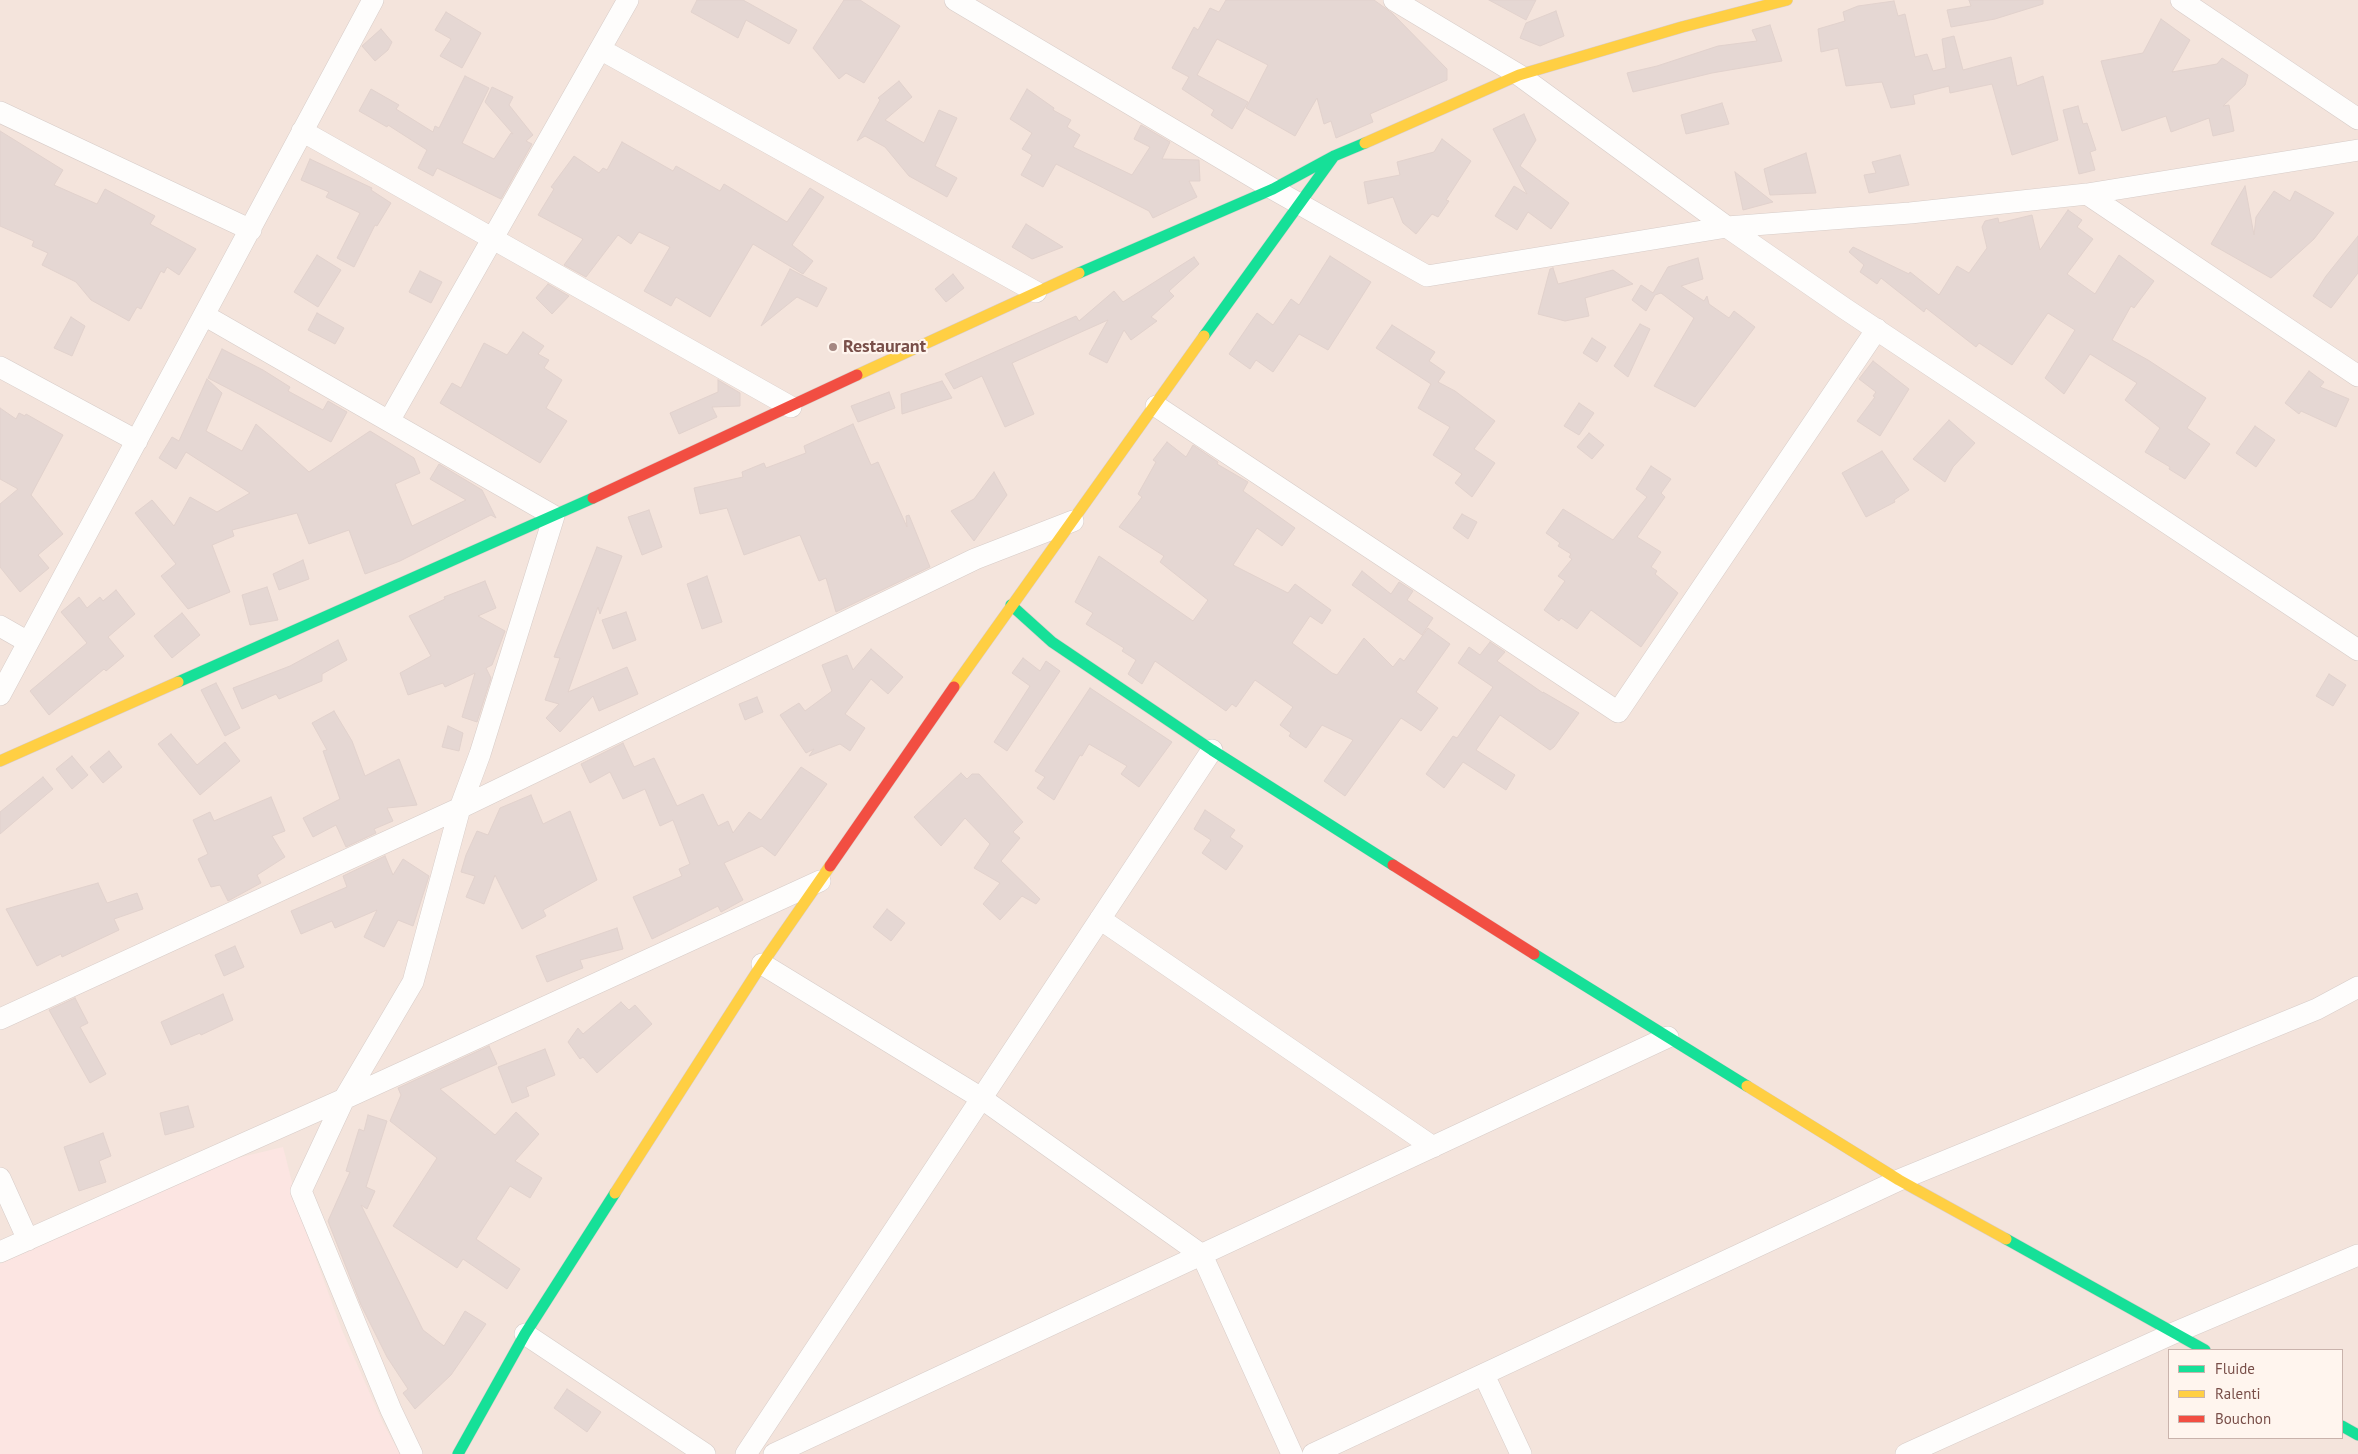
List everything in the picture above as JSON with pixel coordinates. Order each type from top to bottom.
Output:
[{"type":"street","points":[[0,695],[373,0]]},
{"type":"street","points":[[389,421],[628,0]]},
{"type":"street","points":[[955,0],[983,7],[1273,189],[1301,203],[1427,276],[1727,227],[1910,214],[2087,194],[2358,150]]},
{"type":"street","points":[[1394,0],[1519,75],[1727,227],[1876,330],[2358,650]]},
{"type":"street","points":[[0,761],[554,516],[1036,292],[1273,189],[1334,156],[1519,75],[1682,27],[1787,0]]},
{"type":"street","points":[[2181,0],[2358,119]]},
{"type":"street","points":[[600,49],[1036,292]]},
{"type":"street","points":[[0,112],[251,230]]},
{"type":"street","points":[[302,131],[792,407]]},
{"type":"street","points":[[458,1454],[525,1334],[762,964],[1012,605],[1334,156]]},
{"type":"street","points":[[2087,194],[2358,376]]},
{"type":"street","points":[[204,315],[554,516]]},
{"type":"street","points":[[1156,406],[1618,712],[1876,330]]},
{"type":"street","points":[[0,367],[136,441]]},
{"type":"street","points":[[412,1454],[391,1410],[301,1190],[344,1100],[413,982],[460,808],[480,754],[554,516]]},
{"type":"street","points":[[0,1019],[460,808],[975,559],[1074,521]]},
{"type":"street","points":[[1012,605],[1052,642],[1212,750],[1668,1038],[1899,1180],[2204,1349]]},
{"type":"street","points":[[0,626],[28,642]]},
{"type":"street","points":[[746,1454],[1212,750]]},
{"type":"street","points":[[0,1252],[344,1100],[820,880]]},
{"type":"street","points":[[1100,919],[1433,1147]]},
{"type":"street","points":[[762,964],[981,1098],[1202,1254],[1292,1454]]},
{"type":"street","points":[[1313,1454],[1899,1180],[2317,1009],[2358,987]]},
{"type":"street","points":[[774,1454],[1668,1038]]},
{"type":"street","points":[[0,1178],[28,1240]]},
{"type":"street","points":[[1906,1454],[2174,1332],[2358,1255]]},
{"type":"street","points":[[525,1334],[705,1454]]},
{"type":"street","points":[[1484,1375],[1521,1454]]},
{"type":"street","points":[[2343,1427],[2358,1435]]},
{"type":"shaded area","points":[[0,0],[2358,0],[2358,1454],[0,1454]]},
{"type":"shaded area","points":[[283,1147],[302,1221],[342,1330],[383,1423],[400,1454],[0,1454],[0,1264],[233,1159]]},
{"type":"building","points":[[697,0],[743,0],[797,30],[789,44],[746,20],[738,38],[691,12]]},
{"type":"building","points":[[844,0],[860,0],[900,26],[864,83],[846,73],[839,79],[813,48]]},
{"type":"building","points":[[1226,0],[1374,0],[1392,13],[1447,69],[1447,80],[1370,114],[1373,122],[1336,138],[1331,121],[1324,124],[1317,98],[1295,136],[1246,108],[1268,65],[1217,39],[1197,75],[1248,102],[1232,129],[1211,115],[1214,110],[1182,89],[1189,77],[1172,68],[1194,27],[1198,30],[1210,8],[1219,12]]},
{"type":"building","points":[[1489,0],[1536,0],[1526,20]]},
{"type":"building","points":[[1969,0],[2043,0],[2043,4],[1995,19],[1951,27],[1947,10],[1971,6]]},
{"type":"building","points":[[1894,1],[1898,16],[1905,14],[1915,57],[1927,54],[1933,71],[1946,68],[1942,39],[1954,36],[1963,70],[2011,57],[2017,86],[2043,76],[2058,140],[2012,155],[1992,84],[1950,93],[1949,86],[1913,95],[1915,104],[1891,108],[1882,82],[1846,86],[1838,48],[1821,52],[1818,29],[1845,21],[1843,12],[1858,6]]},
{"type":"building","points":[[1556,11],[1564,36],[1540,46],[1520,38],[1526,23]]},
{"type":"building","points":[[446,12],[481,33],[462,68],[440,56],[451,39],[435,30]]},
{"type":"building","points":[[2161,19],[2190,40],[2172,72],[2217,64],[2222,58],[2248,75],[2245,85],[2223,106],[2229,105],[2234,131],[2213,136],[2209,118],[2171,132],[2166,116],[2122,131],[2101,61],[2143,53]]},
{"type":"building","points":[[1770,25],[1782,61],[1712,73],[1633,92],[1627,73],[1657,66],[1718,46],[1757,41],[1752,30]]},
{"type":"building","points":[[381,29],[392,42],[388,50],[375,61],[362,46]]},
{"type":"building","points":[[465,76],[489,88],[462,143],[494,159],[511,133],[513,134],[485,102],[492,87],[513,97],[509,105],[533,135],[526,141],[532,144],[501,199],[437,168],[433,176],[418,168],[427,150],[388,125],[387,127],[359,111],[371,89],[399,105],[396,109],[433,132],[435,126],[439,128]]},
{"type":"building","points":[[899,81],[912,97],[885,120],[924,143],[939,110],[957,118],[935,166],[957,178],[947,197],[909,176],[885,147],[865,136],[857,141],[880,100],[878,98]]},
{"type":"building","points":[[1027,89],[1054,108],[1053,110],[1071,120],[1067,127],[1080,135],[1073,147],[1132,175],[1150,147],[1134,139],[1141,125],[1170,142],[1162,159],[1199,160],[1200,181],[1189,181],[1197,197],[1153,218],[1149,211],[1056,164],[1043,187],[1021,175],[1032,155],[1022,149],[1032,133],[1010,119]]},
{"type":"building","points":[[1722,103],[1729,124],[1686,134],[1681,115]]},
{"type":"building","points":[[2078,106],[2083,124],[2087,123],[2096,150],[2090,152],[2095,170],[2079,174],[2063,110]]},
{"type":"building","points":[[1524,114],[1536,140],[1520,166],[1569,203],[1551,229],[1528,212],[1517,230],[1495,216],[1514,186],[1527,194],[1493,129]]},
{"type":"building","points":[[0,131],[63,170],[54,185],[97,204],[105,189],[155,216],[150,224],[196,249],[179,275],[167,267],[164,273],[161,271],[141,309],[137,307],[129,321],[91,300],[76,282],[42,265],[48,253],[32,246],[34,241],[0,226]]},
{"type":"building","points":[[1442,139],[1471,161],[1446,200],[1449,201],[1438,217],[1432,214],[1416,234],[1403,223],[1393,197],[1368,204],[1364,182],[1400,175],[1397,162],[1434,152]]},
{"type":"building","points":[[622,142],[673,171],[676,166],[720,191],[724,184],[787,222],[810,188],[824,197],[792,245],[813,261],[803,274],[753,244],[710,317],[676,297],[671,306],[644,291],[670,247],[639,232],[631,244],[618,235],[586,277],[564,265],[583,239],[538,215],[554,189],[551,187],[574,156],[599,173],[603,168],[607,170]]},
{"type":"building","points":[[1806,153],[1816,193],[1770,195],[1764,169]]},
{"type":"building","points":[[1900,155],[1909,185],[1869,193],[1864,175],[1876,173],[1872,162]]},
{"type":"building","points":[[310,159],[372,188],[371,190],[391,203],[377,226],[375,225],[354,267],[337,258],[360,213],[326,197],[329,192],[301,180]]},
{"type":"building","points":[[1735,172],[1773,202],[1743,210]]},
{"type":"building","points":[[2245,186],[2254,235],[2256,217],[2274,191],[2290,201],[2295,191],[2334,213],[2314,239],[2271,278],[2211,244]]},
{"type":"building","points":[[2068,210],[2082,220],[2077,227],[2093,239],[2067,274],[2095,294],[2119,255],[2154,281],[2134,308],[2131,306],[2112,340],[2148,360],[2206,398],[2187,428],[2210,444],[2185,479],[2169,469],[2170,467],[2145,452],[2160,428],[2125,400],[2137,383],[2090,354],[2064,394],[2045,378],[2075,330],[2048,313],[2012,365],[1979,343],[1976,347],[1926,308],[1924,312],[1881,278],[1877,284],[1860,272],[1864,265],[1849,252],[1853,247],[1909,274],[1910,272],[1939,295],[1957,266],[1969,273],[1987,248],[1982,227],[1985,221],[1998,218],[1999,223],[2032,215],[2040,250]]},
{"type":"building","points":[[1026,224],[1063,247],[1032,259],[1012,247]]},
{"type":"building","points":[[2358,236],[2358,273],[2331,308],[2313,296],[2326,276]]},
{"type":"building","points":[[317,255],[341,270],[318,307],[294,292]]},
{"type":"building","points":[[1330,256],[1371,282],[1328,350],[1299,334],[1273,372],[1256,360],[1250,369],[1229,354],[1257,313],[1273,325],[1291,299],[1299,305]]},
{"type":"building","points":[[1194,257],[1199,264],[1169,291],[1174,296],[1151,317],[1157,321],[1131,340],[1124,330],[1107,363],[1089,354],[1108,320],[1012,363],[1034,414],[1005,427],[982,376],[954,389],[945,374],[1076,316],[1079,321],[1114,291],[1123,302]]},
{"type":"building","points":[[1698,258],[1703,279],[1681,286],[1704,301],[1707,296],[1709,304],[1729,318],[1734,311],[1755,327],[1695,407],[1654,386],[1694,318],[1661,293],[1655,295],[1646,311],[1632,300],[1641,285],[1653,293],[1668,267]]},
{"type":"building","points":[[1553,268],[1558,284],[1613,270],[1633,284],[1585,298],[1589,316],[1565,321],[1538,314],[1550,269]]},
{"type":"building","points":[[790,269],[827,288],[817,307],[797,297],[761,326]]},
{"type":"building","points":[[420,271],[442,282],[431,303],[409,292]]},
{"type":"building","points":[[953,274],[964,288],[946,302],[935,289]]},
{"type":"building","points":[[548,284],[569,296],[552,314],[536,298]]},
{"type":"building","points":[[317,313],[344,328],[335,344],[308,330]]},
{"type":"building","points":[[71,317],[85,326],[72,356],[54,348]]},
{"type":"building","points":[[1640,324],[1650,329],[1628,377],[1614,366]]},
{"type":"building","points":[[1392,325],[1435,352],[1429,361],[1445,372],[1438,382],[1455,391],[1495,421],[1474,449],[1495,463],[1472,497],[1455,483],[1462,474],[1433,455],[1450,427],[1418,408],[1431,384],[1376,348]]},
{"type":"building","points":[[523,332],[544,346],[538,354],[549,360],[544,368],[562,380],[546,408],[567,421],[540,463],[440,403],[452,383],[461,388],[484,343],[507,355]]},
{"type":"building","points":[[1592,338],[1606,347],[1597,362],[1583,353]]},
{"type":"building","points":[[222,349],[263,370],[290,387],[288,391],[323,410],[328,401],[347,412],[331,442],[208,378]]},
{"type":"building","points":[[1873,361],[1909,389],[1880,436],[1857,421],[1875,397],[1873,396],[1876,392],[1859,379]]},
{"type":"building","points":[[2309,371],[2324,382],[2320,387],[2349,399],[2336,427],[2301,411],[2299,414],[2285,403]]},
{"type":"building","points":[[207,379],[222,393],[206,431],[242,451],[256,424],[309,472],[370,431],[414,458],[420,473],[395,484],[412,526],[466,500],[430,479],[439,464],[482,490],[496,518],[491,515],[400,561],[365,574],[349,530],[309,544],[297,513],[232,530],[234,536],[212,545],[230,592],[188,609],[161,576],[176,564],[135,513],[152,500],[174,526],[190,497],[217,512],[250,493],[186,452],[176,469],[159,458],[172,437],[179,441]]},
{"type":"building","points":[[718,380],[740,393],[740,406],[712,407],[717,417],[679,434],[670,413],[718,392]]},
{"type":"building","points":[[942,381],[952,398],[902,414],[901,394]]},
{"type":"building","points":[[889,392],[895,408],[858,422],[851,406]]},
{"type":"building","points":[[1579,403],[1594,413],[1579,435],[1564,426]]},
{"type":"building","points":[[0,408],[16,419],[19,413],[25,416],[26,414],[63,435],[31,495],[63,534],[38,555],[49,568],[20,592],[0,567],[0,504],[18,489],[0,479]]},
{"type":"building","points":[[1949,420],[1975,443],[1953,467],[1945,482],[1913,459]]},
{"type":"building","points":[[853,424],[871,465],[878,462],[907,527],[906,516],[909,515],[930,567],[836,612],[826,578],[819,581],[800,535],[744,555],[727,508],[700,514],[694,488],[743,477],[742,472],[764,463],[766,468],[806,453],[804,446]]},
{"type":"building","points":[[2255,426],[2275,440],[2256,467],[2236,453]]},
{"type":"building","points":[[1589,433],[1604,445],[1592,459],[1577,447]]},
{"type":"building","points":[[1167,442],[1186,457],[1193,445],[1218,462],[1217,464],[1248,482],[1243,491],[1295,528],[1282,546],[1257,528],[1233,565],[1288,593],[1295,584],[1331,610],[1322,624],[1310,616],[1292,643],[1332,673],[1337,675],[1364,638],[1393,667],[1400,658],[1404,661],[1428,628],[1450,644],[1416,692],[1438,708],[1421,731],[1401,718],[1345,796],[1324,781],[1353,740],[1322,725],[1306,748],[1289,736],[1291,733],[1280,725],[1293,707],[1255,680],[1236,707],[1232,704],[1226,711],[1155,661],[1142,684],[1128,674],[1136,660],[1122,651],[1124,648],[1086,624],[1093,613],[1075,602],[1099,556],[1193,621],[1208,600],[1160,562],[1164,556],[1119,527],[1142,497],[1138,494],[1156,462],[1153,460]]},
{"type":"building","points":[[1882,451],[1909,490],[1894,500],[1895,502],[1866,517],[1842,473]]},
{"type":"building","points":[[1651,466],[1671,479],[1661,493],[1665,497],[1637,537],[1661,552],[1651,567],[1657,571],[1655,574],[1678,593],[1641,647],[1591,610],[1577,629],[1561,618],[1559,621],[1544,610],[1565,581],[1558,576],[1572,559],[1569,557],[1571,554],[1558,546],[1560,543],[1546,533],[1563,509],[1613,540],[1647,497],[1636,489]]},
{"type":"building","points":[[994,472],[1007,495],[974,541],[951,511],[974,499]]},
{"type":"building","points":[[649,510],[662,547],[642,555],[628,517]]},
{"type":"building","points":[[1462,514],[1477,522],[1468,539],[1453,528]]},
{"type":"building","points":[[597,547],[622,556],[600,614],[598,607],[568,692],[627,667],[638,694],[599,711],[593,696],[560,732],[546,718],[559,704],[545,700],[560,658],[554,657]]},
{"type":"building","points":[[303,560],[309,579],[279,590],[273,574]]},
{"type":"building","points":[[1362,571],[1391,594],[1399,582],[1413,591],[1407,600],[1433,618],[1422,635],[1352,585]]},
{"type":"building","points":[[707,576],[722,622],[702,629],[687,584]]},
{"type":"building","points":[[485,581],[496,608],[478,616],[505,631],[492,665],[486,668],[491,678],[477,722],[462,717],[475,673],[445,687],[443,683],[408,695],[400,673],[431,656],[409,616],[445,599],[444,597]]},
{"type":"building","points":[[267,587],[278,620],[250,625],[242,595]]},
{"type":"building","points":[[116,590],[135,614],[108,637],[124,656],[106,671],[104,669],[49,715],[30,691],[87,643],[61,612],[79,597],[87,608],[100,597],[103,601]]},
{"type":"building","points":[[626,612],[636,640],[613,649],[602,620]]},
{"type":"building","points":[[182,613],[200,635],[172,658],[154,636]]},
{"type":"building","points":[[338,640],[347,660],[322,674],[322,681],[279,699],[276,694],[242,709],[233,688],[290,666]]},
{"type":"building","points":[[1490,642],[1505,652],[1497,661],[1543,693],[1579,713],[1550,750],[1500,715],[1476,750],[1515,775],[1506,790],[1463,762],[1444,788],[1426,774],[1453,736],[1457,738],[1493,687],[1458,663],[1469,647],[1480,655]]},
{"type":"building","points":[[871,649],[903,677],[888,694],[871,679],[845,714],[865,728],[850,751],[840,744],[809,756],[814,749],[806,753],[780,715],[799,703],[805,711],[832,691],[822,665],[847,655],[853,670]]},
{"type":"building","points":[[1023,658],[1040,671],[1046,661],[1060,671],[1007,751],[994,742],[1030,686],[1012,673]]},
{"type":"building","points":[[2329,674],[2346,685],[2333,706],[2316,696]]},
{"type":"building","points":[[216,683],[240,728],[225,736],[201,690]]},
{"type":"building","points":[[1090,688],[1172,742],[1139,787],[1121,774],[1127,766],[1089,744],[1082,756],[1080,755],[1054,800],[1037,788],[1045,777],[1035,771]]},
{"type":"building","points":[[757,697],[763,712],[745,720],[739,704]]},
{"type":"building","points":[[334,711],[352,741],[365,776],[399,759],[417,805],[387,808],[393,821],[374,829],[376,833],[346,847],[336,825],[313,837],[303,818],[340,799],[323,751],[327,750],[312,723]]},
{"type":"building","points":[[448,726],[463,733],[459,751],[442,747]]},
{"type":"building","points":[[171,734],[197,765],[225,742],[240,761],[200,795],[158,744]]},
{"type":"building","points":[[623,743],[634,767],[654,758],[677,806],[703,794],[718,826],[728,821],[733,833],[749,812],[761,820],[801,767],[827,784],[775,856],[762,846],[724,863],[743,900],[721,912],[718,906],[652,939],[633,897],[682,876],[679,869],[690,864],[673,820],[660,826],[645,789],[623,799],[610,772],[590,783],[581,764]]},
{"type":"building","points":[[109,751],[122,767],[103,783],[90,767]]},
{"type":"building","points":[[72,756],[88,775],[72,789],[56,769]]},
{"type":"building","points":[[961,773],[967,779],[972,774],[979,774],[1023,822],[1013,832],[1020,838],[1001,861],[1040,899],[1036,904],[1022,896],[1000,920],[983,904],[1000,883],[974,868],[990,844],[965,818],[941,846],[914,817]]},
{"type":"building","points":[[43,777],[53,789],[0,834],[0,812]]},
{"type":"building","points":[[531,795],[543,824],[570,811],[597,880],[543,910],[546,916],[522,929],[495,875],[484,904],[466,897],[475,876],[461,872],[466,855],[477,831],[488,835],[500,808]]},
{"type":"building","points":[[271,797],[285,831],[272,836],[285,857],[257,875],[261,883],[228,901],[220,885],[211,887],[198,859],[208,854],[193,820],[210,812],[214,821]]},
{"type":"building","points":[[1205,810],[1235,830],[1230,837],[1243,846],[1226,870],[1202,853],[1211,840],[1194,829]]},
{"type":"building","points":[[385,856],[393,875],[403,859],[429,876],[413,926],[398,920],[384,947],[364,937],[377,910],[335,928],[332,921],[301,934],[291,911],[347,887],[343,876]]},
{"type":"building","points":[[98,883],[107,903],[137,893],[143,909],[114,919],[119,930],[62,957],[61,954],[37,966],[6,909]]},
{"type":"building","points":[[887,909],[905,923],[891,941],[873,927]]},
{"type":"building","points":[[617,928],[623,949],[580,960],[583,968],[547,982],[536,956]]},
{"type":"building","points":[[235,946],[244,967],[224,976],[215,955]]},
{"type":"building","points":[[223,994],[233,1020],[201,1035],[200,1033],[171,1045],[161,1022]]},
{"type":"building","points":[[75,998],[88,1023],[80,1027],[106,1074],[90,1083],[49,1010]]},
{"type":"building","points":[[621,1002],[629,1010],[635,1005],[652,1024],[597,1073],[583,1057],[580,1059],[568,1042],[578,1028],[583,1034]]},
{"type":"building","points":[[489,1046],[497,1064],[440,1089],[495,1135],[516,1112],[539,1134],[515,1161],[542,1178],[530,1198],[510,1186],[476,1239],[520,1269],[507,1289],[463,1259],[457,1268],[393,1226],[437,1158],[390,1121],[401,1095],[398,1088]]},
{"type":"building","points":[[545,1049],[555,1075],[526,1087],[529,1096],[512,1103],[498,1067]]},
{"type":"building","points":[[188,1106],[194,1127],[165,1135],[160,1113]]},
{"type":"building","points":[[368,1115],[387,1121],[366,1187],[375,1191],[367,1209],[361,1205],[423,1330],[444,1346],[465,1311],[486,1324],[451,1375],[415,1409],[403,1393],[408,1389],[387,1357],[361,1305],[328,1221],[350,1172],[346,1171],[359,1129],[364,1131]]},
{"type":"building","points":[[103,1133],[111,1156],[99,1161],[106,1182],[79,1191],[64,1147]]},
{"type":"building","points":[[567,1389],[601,1412],[587,1432],[554,1408]]},
{"type":"traffic: fast","points":[[1079,273],[1273,189],[1334,156],[1365,143]]},
{"type":"traffic: fast","points":[[1204,336],[1334,156]]},
{"type":"traffic: fast","points":[[178,682],[593,498]]},
{"type":"traffic: fast","points":[[1011,605],[1052,642],[1212,750],[1393,865]]},
{"type":"traffic: fast","points":[[1534,954],[1747,1086]]},
{"type":"traffic: fast","points":[[458,1454],[525,1334],[615,1193]]},
{"type":"traffic: fast","points":[[2006,1239],[2203,1349]]},
{"type":"traffic: fast","points":[[2343,1427],[2358,1435]]},
{"type":"traffic: slow","points":[[1365,143],[1519,75],[1682,27],[1787,0]]},
{"type":"traffic: slow","points":[[857,375],[1079,273]]},
{"type":"traffic: slow","points":[[954,687],[1204,336]]},
{"type":"traffic: slow","points":[[0,761],[178,682]]},
{"type":"traffic: slow","points":[[615,1193],[762,964],[830,866]]},
{"type":"traffic: slow","points":[[1747,1086],[1899,1180],[2006,1239]]},
{"type":"traffic: jam","points":[[593,498],[857,375]]},
{"type":"traffic: jam","points":[[830,866],[954,687]]},
{"type":"traffic: jam","points":[[1393,865],[1534,954]]},
{"type":"place","name":"Restaurant","points":[[833,347]]}]
